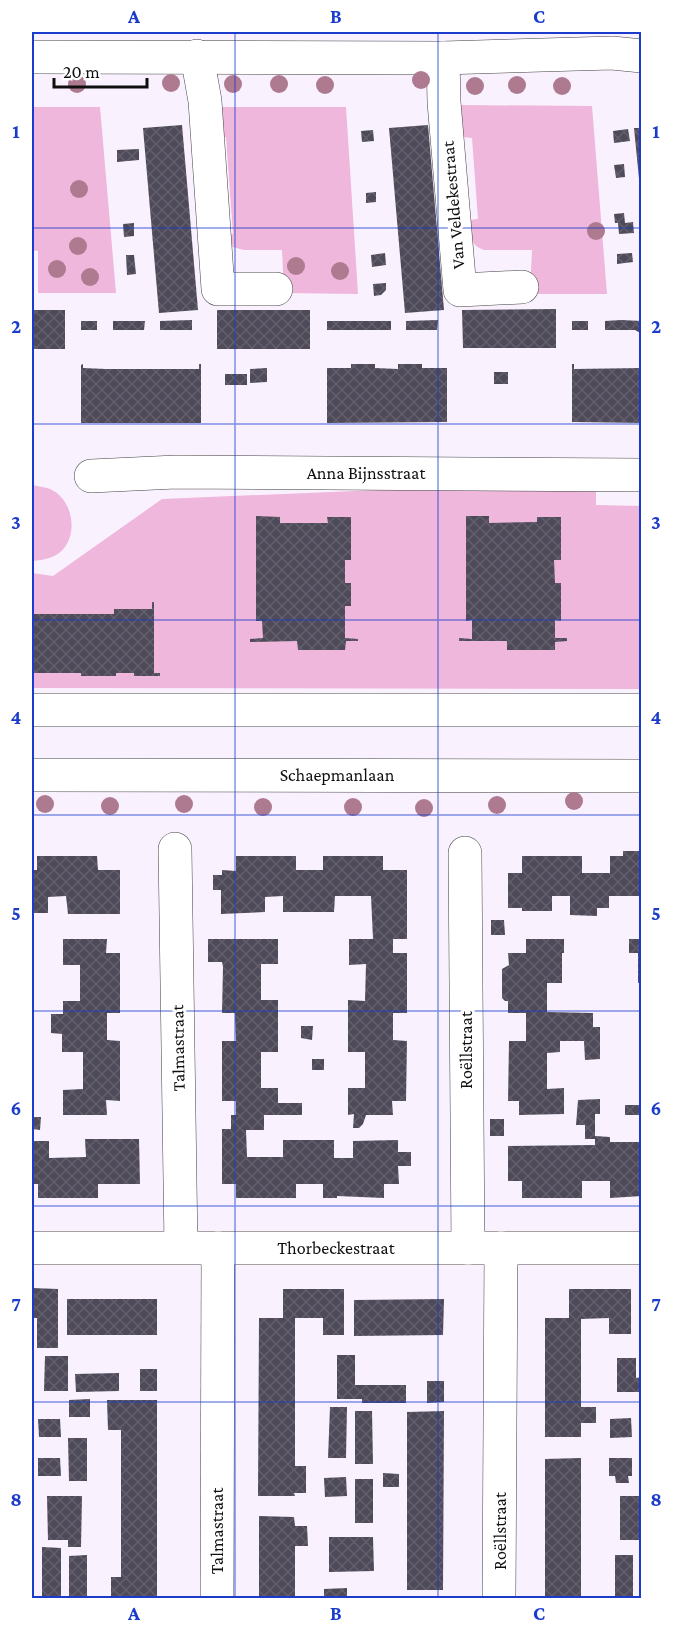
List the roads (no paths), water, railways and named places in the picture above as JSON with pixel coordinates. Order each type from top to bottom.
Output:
[{"type":"street","points":[[32,57],[443,58],[621,47]]},
{"type":"street","points":[[197,56],[205,101],[218,289],[276,289]]},
{"type":"street","name":"Van Veldekestraat","points":[[443,58],[444,102],[460,290],[522,287]]},
{"type":"street","name":"Anna Bijnsstraat","points":[[91,476],[176,472],[642,475]]},
{"type":"street","points":[[32,710],[642,710]]},
{"type":"street","name":"Schaepmanlaan","points":[[32,775],[642,776]]},
{"type":"street","name":"Talmastraat","points":[[175,849],[181,1247]]},
{"type":"street","name":"Roëllstraat","points":[[465,853],[468,1248]]},
{"type":"street","name":"Thorbeckestraat","points":[[32,1248],[642,1248]]},
{"type":"street","name":"Talmastraat","points":[[217,1599],[218,1248]]},
{"type":"street","name":"Roëllstraat","points":[[499,1599],[501,1248]]}]
